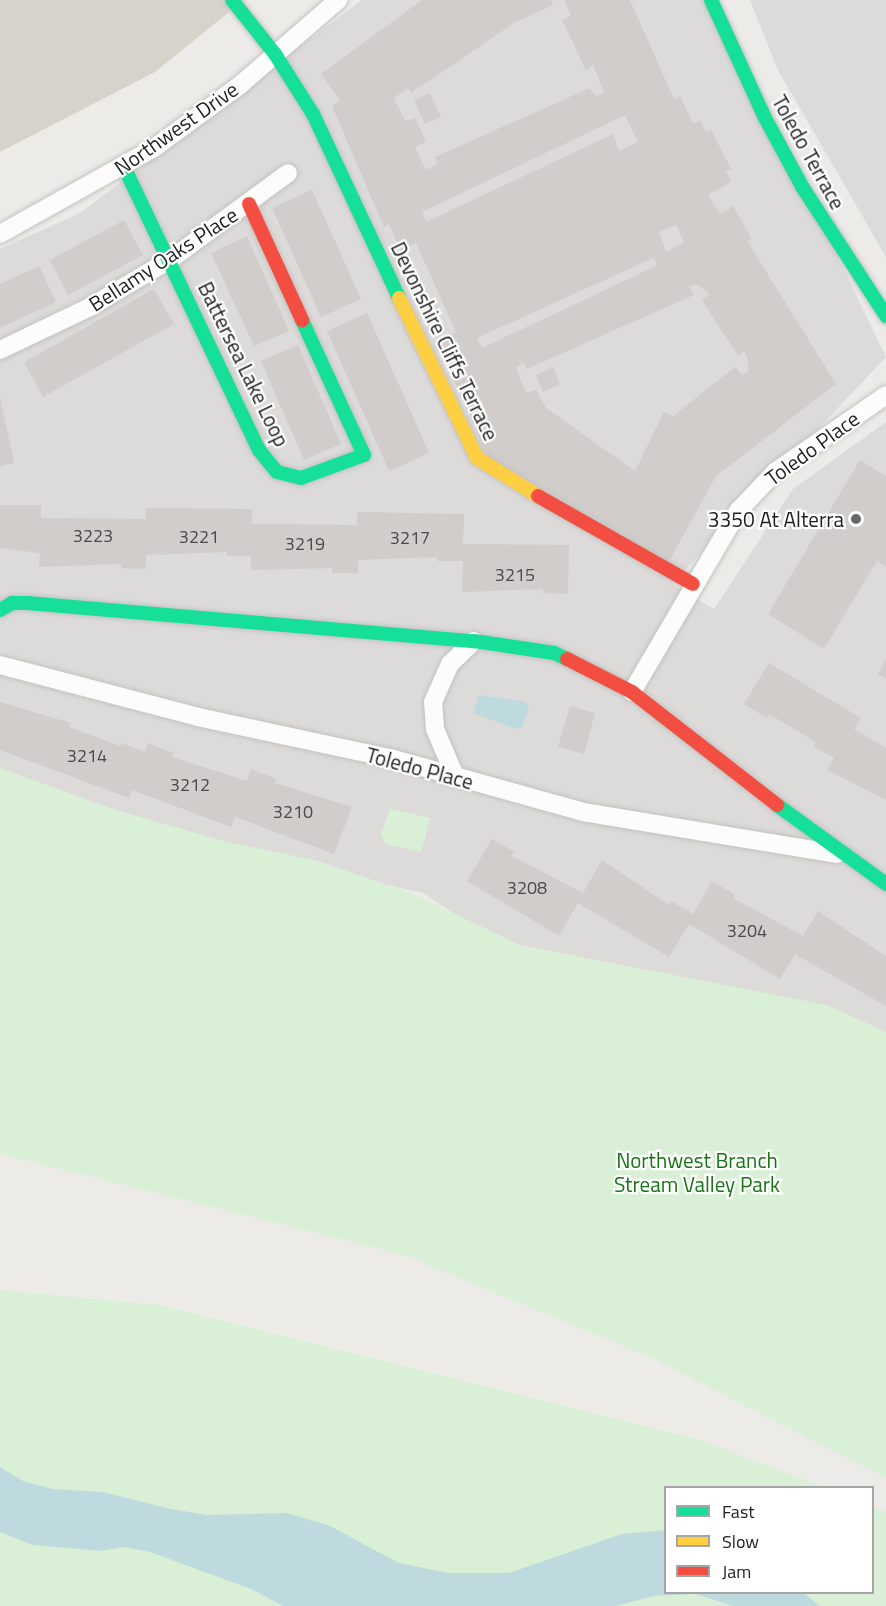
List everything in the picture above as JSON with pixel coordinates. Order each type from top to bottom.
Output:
[{"type":"street","name":"Devonshire Cliffs Terrace","points":[[232,0],[275,54],[313,114],[464,438],[477,458],[693,584]]},
{"type":"street","name":"Northwest Drive","points":[[0,234],[124,167],[231,91],[338,0]]},
{"type":"street","name":"Toledo Terrace","points":[[711,0],[764,116],[803,188],[886,316]]},
{"type":"street","name":"Battersea Lake Loop","points":[[124,167],[171,259],[259,450],[277,472],[301,478],[364,454],[249,204]]},
{"type":"street","name":"Bellamy Oaks Place","points":[[0,350],[90,307],[171,259],[249,204],[288,173]]},
{"type":"street","name":"Toledo Place","points":[[632,692],[693,584],[738,511],[775,472],[886,394]]},
{"type":"street","name":"Toledo Place","points":[[0,610],[12,603],[27,603],[474,641],[554,653],[632,692],[843,856],[886,884]]},
{"type":"street","points":[[455,776],[435,729],[433,702],[450,664],[474,641]]},
{"type":"street","name":"Toledo Place","points":[[0,665],[176,712],[390,758],[583,812],[843,856]]},
{"type":"shaded area","points":[[0,0],[244,0],[155,72],[0,152]]},
{"type":"shaded area","points":[[362,0],[714,0],[886,357],[672,584],[714,609],[793,489],[886,422],[886,1058],[522,959],[423,893],[237,851],[0,777],[0,249],[80,213]]},
{"type":"shaded area","points":[[750,0],[886,0],[886,257],[778,70]]},
{"type":"green space","name":"Northwest Branch Stream Valley Park","points":[[0,768],[113,809],[223,841],[318,861],[413,894],[520,945],[827,1005],[886,1032],[886,1478],[652,1358],[401,1254],[0,1154]]},
{"type":"green space","points":[[390,809],[430,818],[421,852],[385,844],[381,833]]},
{"type":"green space","points":[[0,1290],[159,1305],[704,1441],[820,1486],[664,1486],[664,1594],[874,1594],[874,1507],[886,1512],[886,1606],[0,1606]]},
{"type":"water","points":[[479,695],[526,702],[529,709],[522,727],[516,729],[473,713]]},
{"type":"water","points":[[0,1467],[23,1481],[52,1489],[103,1492],[171,1509],[208,1515],[286,1513],[328,1525],[399,1563],[448,1573],[509,1573],[622,1534],[664,1530],[664,1594],[696,1594],[653,1596],[617,1606],[283,1606],[251,1589],[150,1552],[124,1547],[100,1551],[33,1545],[0,1532]]},
{"type":"water","points":[[696,1594],[805,1594],[820,1606],[733,1606]]},
{"type":"building","points":[[422,0],[551,0],[553,5],[514,23],[411,93],[408,88],[394,98],[405,121],[415,118],[426,142],[415,147],[426,170],[437,164],[435,157],[590,88],[596,96],[604,92],[593,65],[586,70],[562,20],[571,16],[564,0],[630,0],[674,99],[680,96],[693,124],[700,120],[706,132],[711,130],[731,169],[726,171],[731,182],[708,195],[720,214],[733,206],[752,239],[747,241],[836,384],[716,476],[667,565],[487,456],[437,342],[456,332],[416,243],[401,251],[389,224],[384,227],[332,106],[340,100],[321,74]],"holes":[[[625,115],[638,142],[619,151],[613,134],[426,222],[422,212]],[[676,225],[684,242],[666,252],[659,232]],[[653,258],[658,265],[482,348],[477,338]],[[696,284],[710,294],[702,300],[738,356],[744,351],[748,359],[748,372],[742,375],[735,367],[673,416],[664,412],[635,471],[546,408],[536,390],[526,393],[516,368],[523,362],[527,369],[694,295],[689,287]]]},
{"type":"building","points":[[430,93],[441,117],[425,124],[414,100]]},
{"type":"building","points":[[312,190],[361,299],[321,317],[272,208]]},
{"type":"building","points":[[124,220],[143,255],[68,295],[50,260]]},
{"type":"building","points":[[247,236],[289,331],[254,346],[211,253]]},
{"type":"building","points":[[39,266],[56,302],[0,328],[0,284]]},
{"type":"building","points":[[154,289],[174,324],[43,397],[24,362]]},
{"type":"building","points":[[367,313],[429,453],[389,471],[327,331]]},
{"type":"building","points":[[298,345],[341,444],[304,460],[261,361]]},
{"type":"building","points":[[553,367],[560,384],[543,392],[536,375]]},
{"type":"building","points":[[0,397],[14,463],[0,466]]},
{"type":"building","name":"3350 At Alterra","points":[[860,460],[886,476],[886,567],[877,561],[824,649],[768,614]]},
{"type":"building","points":[[0,505],[41,505],[41,518],[146,519],[146,508],[252,509],[252,524],[357,525],[357,512],[464,514],[463,544],[569,545],[568,594],[543,593],[543,589],[462,592],[463,561],[437,561],[437,557],[358,560],[358,573],[332,573],[332,568],[251,570],[251,556],[227,556],[227,552],[146,555],[146,569],[121,568],[121,564],[39,567],[40,553],[0,548]]},
{"type":"building","points":[[886,660],[886,679],[878,674]]},
{"type":"building","points":[[769,663],[861,718],[854,729],[886,748],[886,800],[827,770],[834,758],[813,746],[816,742],[769,714],[767,718],[744,704]]},
{"type":"building","points":[[0,702],[71,723],[69,727],[120,746],[121,743],[145,752],[148,743],[173,753],[172,757],[247,781],[251,769],[276,779],[275,783],[352,807],[334,854],[235,817],[231,827],[132,790],[129,798],[0,750]]},
{"type":"building","points":[[570,706],[595,713],[584,754],[558,747]]},
{"type":"building","points":[[492,839],[515,852],[512,856],[583,893],[602,860],[669,905],[671,901],[693,914],[712,881],[735,895],[733,898],[803,936],[818,911],[886,956],[886,1006],[795,954],[780,979],[689,924],[669,957],[578,903],[559,936],[467,881]]},
{"type":"traffic: fast","points":[[232,0],[275,54],[313,114],[399,298]]},
{"type":"traffic: fast","points":[[711,0],[764,116],[803,188],[886,316]]},
{"type":"traffic: fast","points":[[124,167],[259,450],[277,472],[301,478],[364,455],[302,320]]},
{"type":"traffic: fast","points":[[0,610],[12,603],[27,603],[474,641],[554,653],[567,659]]},
{"type":"traffic: fast","points":[[777,805],[886,884]]},
{"type":"traffic: slow","points":[[399,298],[477,458],[538,496]]},
{"type":"traffic: jam","points":[[249,204],[302,320]]},
{"type":"traffic: jam","points":[[538,496],[693,584]]},
{"type":"traffic: jam","points":[[567,659],[632,692],[777,805]]},
{"type":"place","name":"3350 At Alterra","points":[[856,519]]}]
